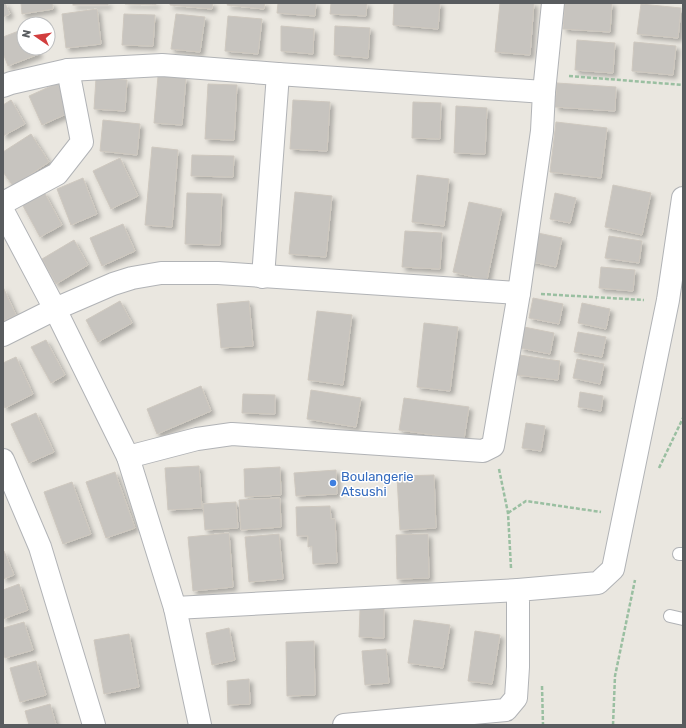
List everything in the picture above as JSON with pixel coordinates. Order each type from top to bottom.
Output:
[{"type":"street","points":[[128,457],[197,439],[232,434],[483,451],[493,446],[519,292],[542,131],[553,3]]},
{"type":"street","points":[[3,86],[68,70],[162,65],[278,74],[545,83]]},
{"type":"street","points":[[3,203],[57,174],[82,142],[68,70]]},
{"type":"street","points":[[263,277],[278,74]]},
{"type":"street","points":[[175,608],[350,600],[515,590],[598,583],[613,569],[668,300],[683,198]]},
{"type":"street","points":[[3,211],[55,309],[128,457],[175,608],[200,725]]},
{"type":"street","points":[[3,335],[55,309],[113,284],[132,278],[161,273],[218,273],[519,292]]},
{"type":"street","points":[[3,460],[40,547],[94,725]]},
{"type":"street","points":[[344,725],[506,710],[516,698],[518,667],[515,590]]},
{"type":"lane","points":[[670,616],[683,618]]},
{"type":"path","points":[[545,83],[683,85]]},
{"type":"path","points":[[519,292],[648,300]]},
{"type":"path","points":[[656,474],[683,418]]},
{"type":"path","points":[[493,446],[499,465],[508,513],[515,590]]},
{"type":"path","points":[[508,513],[526,501],[608,513]]},
{"type":"building","points":[[3,3],[5,3],[10,14],[3,17]]},
{"type":"building","points":[[21,3],[52,3],[53,9],[22,14]]},
{"type":"building","points":[[73,3],[108,3],[108,5],[73,5]]},
{"type":"building","points":[[156,3],[156,5],[125,4]]},
{"type":"building","points":[[170,3],[213,3],[212,9],[170,5]]},
{"type":"building","points":[[228,3],[265,3],[264,9],[227,5]]},
{"type":"building","points":[[278,3],[316,3],[315,16],[277,13]]},
{"type":"building","points":[[331,3],[367,3],[366,16],[330,14]]},
{"type":"building","points":[[394,3],[440,3],[438,29],[393,25]]},
{"type":"building","points":[[500,3],[534,3],[530,55],[495,52]]},
{"type":"building","points":[[565,3],[612,3],[610,32],[563,29]]},
{"type":"building","points":[[641,4],[681,8],[678,38],[637,34]]},
{"type":"building","points":[[97,9],[101,44],[66,48],[62,14]]},
{"type":"building","points":[[124,14],[155,15],[153,46],[122,45]]},
{"type":"building","points":[[176,14],[205,17],[200,52],[171,49]]},
{"type":"building","points":[[228,16],[262,19],[258,54],[225,51]]},
{"type":"building","points":[[281,26],[314,29],[313,54],[281,51]]},
{"type":"building","points":[[335,26],[370,28],[368,58],[334,55]]},
{"type":"building","points":[[16,32],[16,56],[34,56],[8,66],[3,53],[3,37]]},
{"type":"building","points":[[577,40],[615,43],[613,73],[575,70]]},
{"type":"building","points":[[634,42],[676,46],[673,75],[632,71]]},
{"type":"building","points":[[158,76],[186,78],[182,125],[154,123]]},
{"type":"building","points":[[96,78],[127,80],[125,111],[94,109]]},
{"type":"building","points":[[60,82],[73,111],[42,125],[29,96]]},
{"type":"building","points":[[557,83],[616,87],[615,111],[555,107]]},
{"type":"building","points":[[208,84],[237,85],[234,140],[205,139]]},
{"type":"building","points":[[11,100],[25,124],[3,136],[3,105]]},
{"type":"building","points":[[293,100],[330,102],[327,151],[290,149]]},
{"type":"building","points":[[413,102],[441,103],[440,139],[412,138]]},
{"type":"building","points":[[456,106],[487,108],[485,154],[454,153]]},
{"type":"building","points":[[103,120],[140,124],[137,155],[100,151]]},
{"type":"building","points":[[556,122],[607,128],[601,178],[550,172]]},
{"type":"building","points":[[31,134],[49,162],[13,186],[3,172],[3,152]]},
{"type":"building","points":[[152,147],[178,150],[172,227],[145,225]]},
{"type":"building","points":[[192,155],[234,156],[233,177],[191,176]]},
{"type":"building","points":[[120,158],[138,196],[111,209],[93,171]]},
{"type":"building","points":[[417,175],[449,179],[444,226],[412,222]]},
{"type":"building","points":[[83,178],[97,214],[71,225],[57,189]]},
{"type":"building","points":[[613,185],[651,193],[642,235],[605,227]]},
{"type":"building","points":[[44,192],[62,225],[40,237],[22,204]]},
{"type":"building","points":[[295,192],[332,196],[326,257],[289,254]]},
{"type":"building","points":[[187,193],[222,194],[220,245],[185,244]]},
{"type":"building","points":[[555,193],[576,198],[570,223],[550,219]]},
{"type":"building","points":[[469,202],[502,209],[487,280],[453,272]]},
{"type":"building","points":[[123,224],[135,251],[102,266],[90,238]]},
{"type":"building","points":[[405,231],[442,233],[440,269],[402,267]]},
{"type":"building","points":[[533,232],[562,238],[556,267],[528,261]]},
{"type":"building","points":[[609,236],[642,241],[639,263],[605,258]]},
{"type":"building","points":[[74,240],[88,265],[56,284],[42,259]]},
{"type":"building","points":[[601,267],[635,270],[633,291],[599,288]]},
{"type":"building","points":[[3,287],[16,315],[3,321]]},
{"type":"building","points":[[533,298],[563,304],[559,324],[529,318]]},
{"type":"building","points":[[120,301],[132,323],[98,342],[86,320]]},
{"type":"building","points":[[249,301],[253,346],[221,348],[217,304]]},
{"type":"building","points":[[582,303],[610,309],[606,329],[578,323]]},
{"type":"building","points":[[317,311],[352,315],[343,385],[308,380]]},
{"type":"building","points":[[424,323],[458,327],[450,391],[417,387]]},
{"type":"building","points":[[524,327],[554,333],[550,354],[520,348]]},
{"type":"building","points":[[578,332],[606,337],[602,357],[574,352]]},
{"type":"building","points":[[46,340],[65,375],[51,383],[31,347]]},
{"type":"building","points":[[520,355],[560,361],[558,380],[517,375]]},
{"type":"building","points":[[16,357],[33,394],[5,408],[3,404],[3,363]]},
{"type":"building","points":[[577,359],[604,364],[600,384],[573,378]]},
{"type":"building","points":[[201,386],[211,411],[157,434],[147,409]]},
{"type":"building","points":[[311,390],[361,398],[356,427],[307,419]]},
{"type":"building","points":[[580,392],[603,396],[601,411],[578,407]]},
{"type":"building","points":[[243,394],[275,395],[275,414],[242,413]]},
{"type":"building","points":[[404,398],[469,407],[464,439],[399,430]]},
{"type":"building","points":[[36,413],[54,452],[29,463],[11,424]]},
{"type":"building","points":[[526,423],[545,426],[541,451],[522,448]]},
{"type":"building","points":[[199,466],[202,508],[168,510],[165,468]]},
{"type":"building","points":[[280,467],[281,495],[245,497],[244,469]]},
{"type":"building","points":[[336,470],[337,494],[296,496],[294,473]]},
{"type":"building","points":[[115,472],[135,528],[106,538],[86,482]]},
{"type":"building","points":[[434,475],[436,528],[400,530],[397,476]]},
{"type":"building","points":[[72,482],[91,534],[63,544],[44,492]]},
{"type":"building","points":[[280,498],[281,527],[241,530],[239,500]]},
{"type":"building","points":[[236,502],[238,528],[205,530],[203,504]]},
{"type":"building","points":[[330,506],[331,519],[335,519],[337,563],[313,564],[312,546],[308,547],[308,536],[297,536],[296,507]]},
{"type":"building","points":[[229,533],[233,587],[193,591],[188,537]]},
{"type":"building","points":[[279,534],[283,579],[249,582],[245,537]]},
{"type":"building","points":[[428,534],[429,578],[397,579],[396,535]]},
{"type":"building","points":[[3,551],[14,575],[3,579]]},
{"type":"building","points":[[19,584],[28,610],[3,619],[3,590]]},
{"type":"building","points":[[360,609],[384,609],[384,638],[359,637]]},
{"type":"building","points":[[414,620],[450,625],[443,668],[408,663]]},
{"type":"building","points":[[24,622],[33,650],[5,658],[3,652],[3,628]]},
{"type":"building","points":[[229,628],[235,660],[212,665],[206,633]]},
{"type":"building","points":[[475,631],[500,635],[492,684],[468,681]]},
{"type":"building","points":[[129,634],[139,687],[104,694],[94,640]]},
{"type":"building","points":[[314,641],[315,695],[287,696],[286,642]]},
{"type":"building","points":[[386,649],[389,683],[365,685],[362,651]]},
{"type":"building","points":[[36,661],[46,695],[20,702],[10,668]]},
{"type":"building","points":[[249,679],[250,704],[228,705],[227,681]]},
{"type":"building","points":[[50,704],[56,725],[29,725],[25,711]]},
{"type":"place","name":"Boulangerie Atsushi","points":[[333,483]]}]
